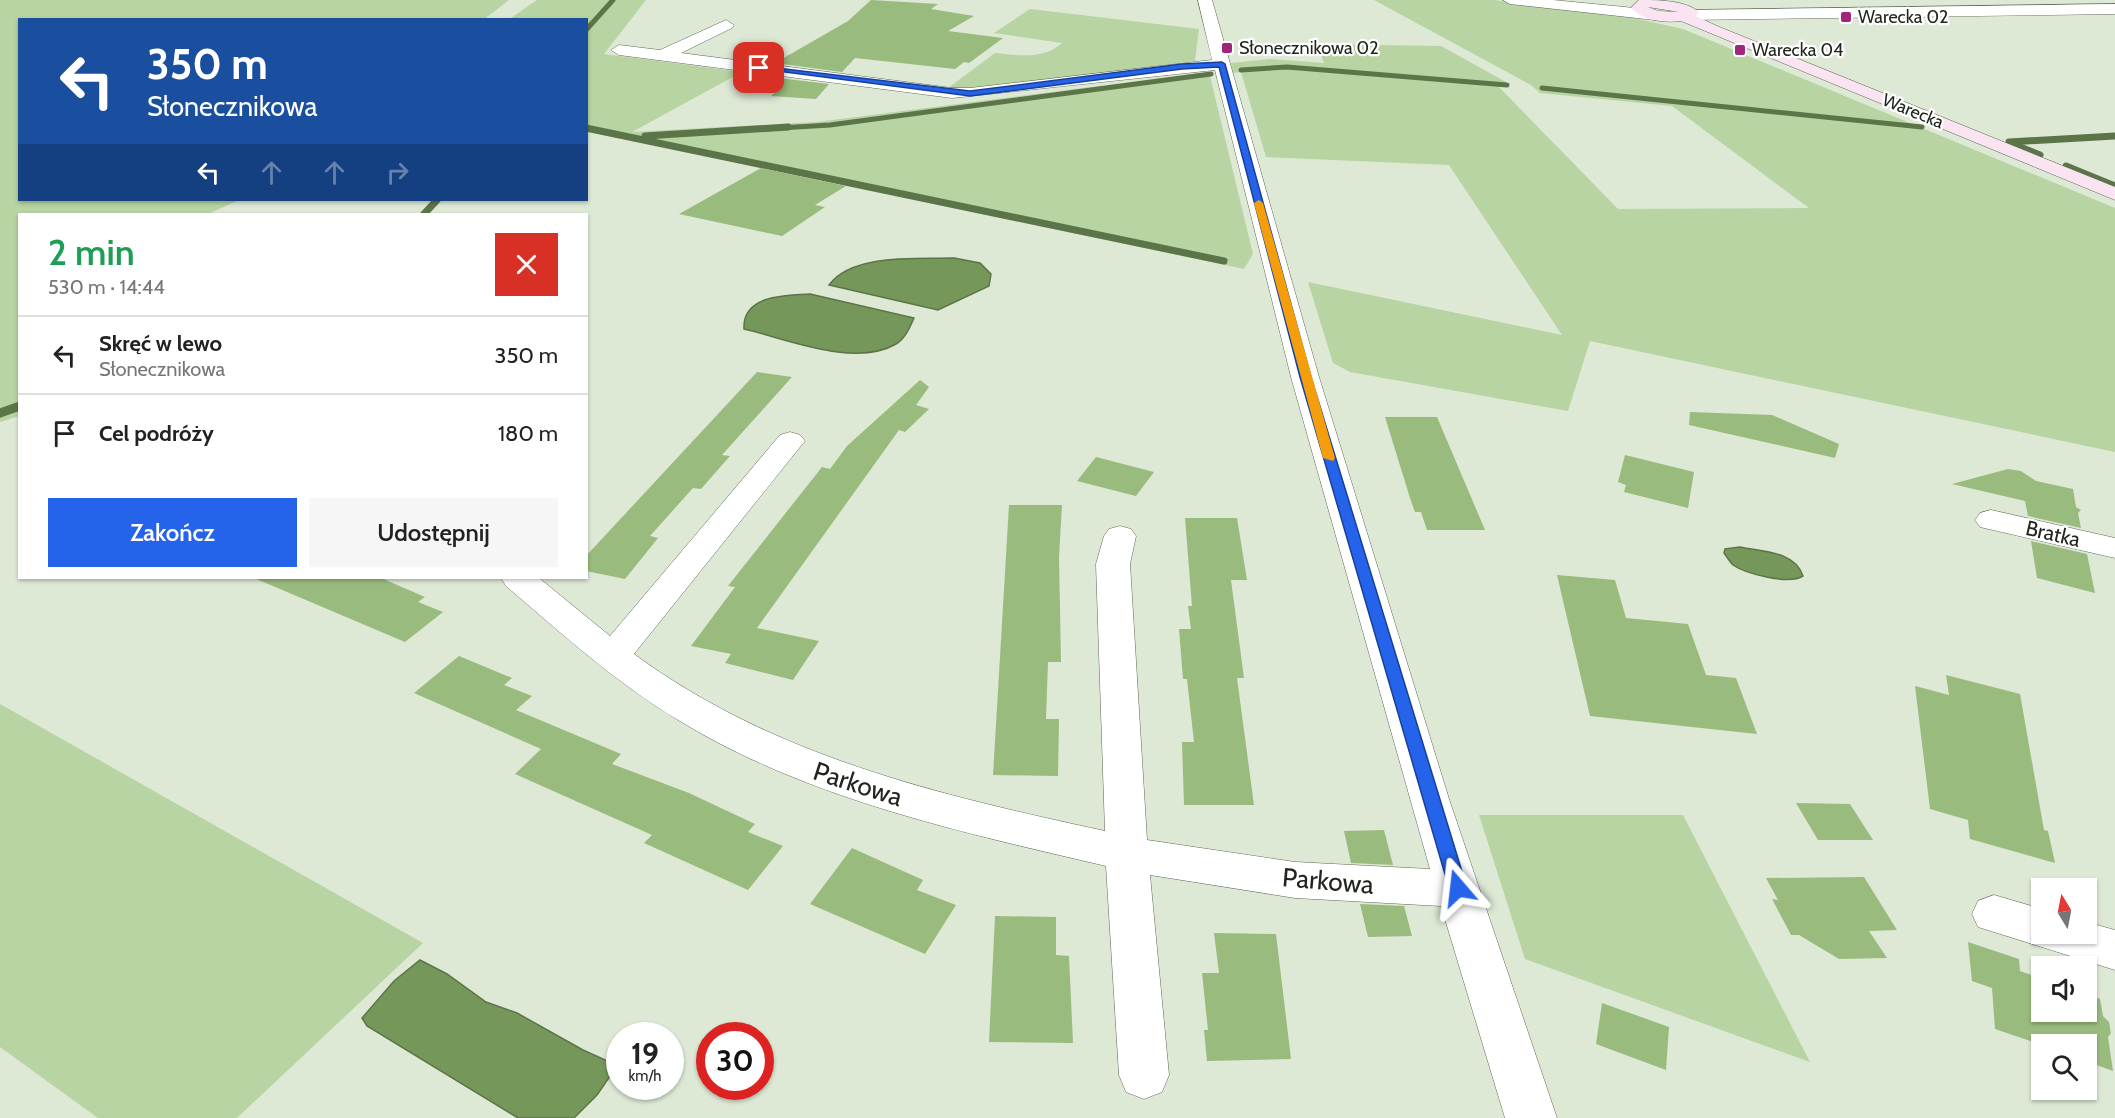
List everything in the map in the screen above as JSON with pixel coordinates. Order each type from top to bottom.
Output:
[{"type":"street","points":[[1205,0],[1305,377],[1458,888],[1531,1118]]},
{"type":"street","points":[[1510,0],[1587,9],[1662,9],[1687,14],[1729,16],[2115,9]]},
{"type":"street","points":[[1587,9],[1640,4]]},
{"type":"street","name":"Warecka","points":[[1640,4],[1662,9],[2115,194]]},
{"type":"street","points":[[2087,10],[2115,19]]},
{"type":"street","name":"Warecka","points":[[1687,14],[1710,29]]},
{"type":"street","points":[[663,55],[726,25]]},
{"type":"street","points":[[619,50],[952,93],[970,93],[1222,64]]},
{"type":"street","points":[[613,656],[790,441]]},
{"type":"street","name":"Bratka","points":[[1991,520],[2115,548]]},
{"type":"street","points":[[1120,536],[1113,564],[1127,854],[1144,1075]]},
{"type":"street","name":"Parkowa","points":[[519,579],[613,656],[669,697],[716,725],[780,757],[819,772],[918,804],[1127,854],[1293,880],[1458,888]]},
{"type":"street","points":[[1994,914],[2031,925]]},
{"type":"street","points":[[2095,944],[2115,950]]},
{"type":"shaded area","points":[[0,0],[509,0],[486,18],[18,18],[18,201],[237,201],[210,213],[18,213],[18,416],[0,422]]},
{"type":"shaded area","points":[[537,0],[646,0],[604,54],[742,72],[632,132],[817,122],[1209,72],[1253,254],[1244,269],[588,131],[588,18],[511,18]]},
{"type":"shaded area","points":[[1374,0],[1493,0],[1611,13],[1683,29],[2115,208],[2115,452],[1590,341],[1568,411],[1350,372],[1333,363],[1308,282],[1562,335],[1449,165],[1266,157],[1241,72],[1233,73],[1231,63],[1270,59],[1324,63],[1317,44],[1441,46],[1506,82],[1499,87],[1618,209],[1809,208],[1672,106],[1540,93],[1531,85]]},
{"type":"shaded area","points":[[1030,9],[1199,29],[1195,61],[990,88],[948,88],[995,53],[1039,54],[1062,43],[994,33]]},
{"type":"shaded area","points":[[954,258],[980,263],[991,274],[989,286],[938,310],[829,285],[839,275],[853,267],[869,263],[887,260]]},
{"type":"shaded area","points":[[810,294],[914,318],[905,336],[896,344],[879,351],[861,353],[821,349],[744,329],[745,318],[750,309],[758,303],[789,295]]},
{"type":"shaded area","points":[[1740,547],[1786,557],[1799,568],[1803,576],[1778,579],[1757,575],[1739,568],[1733,565],[1724,553],[1725,549]]},
{"type":"shaded area","points":[[0,704],[423,943],[237,1118],[98,1118],[0,1047]]},
{"type":"shaded area","points":[[1479,815],[1683,815],[1810,1062],[1525,959]]},
{"type":"shaded area","points":[[420,960],[447,974],[486,1002],[517,1013],[606,1060],[606,1082],[597,1095],[574,1118],[518,1118],[367,1026],[362,1018],[394,981]]},
{"type":"building","points":[[871,0],[938,4],[931,9],[974,16],[948,31],[1003,38],[969,63],[964,62],[955,69],[855,58],[842,72],[775,63],[848,21]]},
{"type":"building","points":[[754,75],[829,84],[816,99],[771,96],[780,88],[741,82]]},
{"type":"building","points":[[761,168],[846,186],[815,205],[825,207],[782,236],[679,214]]},
{"type":"building","points":[[757,372],[792,377],[722,455],[730,456],[701,489],[693,488],[650,536],[658,538],[625,579],[588,571],[588,554]]},
{"type":"building","points":[[920,380],[929,387],[916,405],[929,409],[905,432],[899,430],[757,628],[819,641],[793,680],[725,663],[731,654],[691,646],[735,587],[728,586],[822,467],[830,469],[847,446]]},
{"type":"building","points":[[1690,412],[1772,415],[1839,444],[1835,458],[1689,425]]},
{"type":"building","points":[[1385,417],[1437,417],[1485,530],[1427,530],[1421,512],[1415,512]]},
{"type":"building","points":[[1625,455],[1694,472],[1688,508],[1624,492],[1626,485],[1618,482]]},
{"type":"building","points":[[1096,457],[1154,472],[1136,496],[1077,481]]},
{"type":"building","points":[[2008,469],[2021,471],[2036,481],[2073,489],[2076,507],[2081,510],[2078,513],[2081,528],[2028,516],[2025,501],[1952,484]]},
{"type":"building","points":[[1009,505],[1062,505],[1059,557],[1061,662],[1048,662],[1046,719],[1059,719],[1058,776],[993,775]]},
{"type":"building","points":[[1185,518],[1237,518],[1247,580],[1231,580],[1244,678],[1237,678],[1254,805],[1184,805],[1182,742],[1194,742],[1187,679],[1183,679],[1179,629],[1191,629],[1188,606],[1192,606]]},
{"type":"building","points":[[2031,541],[2087,554],[2095,593],[2037,578]]},
{"type":"building","points":[[1557,575],[1615,580],[1626,618],[1688,624],[1706,675],[1736,678],[1757,734],[1590,716]]},
{"type":"building","points":[[256,579],[383,579],[425,597],[418,602],[443,612],[405,642]]},
{"type":"building","points":[[459,656],[512,678],[504,685],[532,696],[516,710],[621,754],[612,764],[689,793],[755,824],[748,832],[783,846],[748,890],[644,843],[652,835],[515,774],[541,749],[414,693]]},
{"type":"building","points":[[1946,675],[2020,694],[2044,830],[2048,831],[2055,863],[1970,839],[1968,820],[1930,809],[1915,686],[1949,695]]},
{"type":"building","points":[[1796,803],[1850,804],[1873,840],[1818,840]]},
{"type":"building","points":[[1384,830],[1393,865],[1351,863],[1344,831]]},
{"type":"building","points":[[852,848],[923,880],[917,890],[956,905],[925,954],[810,904]]},
{"type":"building","points":[[1864,877],[1897,930],[1869,931],[1887,958],[1839,959],[1799,935],[1791,935],[1772,899],[1778,900],[1766,878]]},
{"type":"building","points":[[1360,904],[1404,906],[1412,936],[1368,937]]},
{"type":"building","points":[[995,916],[1056,917],[1056,955],[1069,956],[1073,1043],[989,1042]]},
{"type":"building","points":[[1214,933],[1276,934],[1291,1059],[1207,1061],[1204,1030],[1208,1030],[1202,973],[1219,973]]},
{"type":"building","points":[[1968,942],[2019,959],[2020,971],[2031,975],[2031,1022],[2097,1022],[2097,998],[2100,999],[2103,1016],[2109,1022],[2111,1033],[2108,1037],[2113,1071],[2097,1065],[2097,1034],[2031,1034],[2031,1041],[1995,1029],[1992,988],[1972,981]]},
{"type":"building","points":[[1602,1003],[1669,1027],[1666,1070],[1596,1044]]},
{"type":"waterway","points":[[588,28],[613,0]]},
{"type":"waterway","points":[[1241,70],[1287,67],[1507,85]]},
{"type":"waterway","points":[[763,129],[830,125],[1211,74]]},
{"type":"waterway","points":[[1542,88],[1922,127]]},
{"type":"waterway","points":[[645,136],[788,127]]},
{"type":"waterway","points":[[588,128],[1224,261]]},
{"type":"waterway","points":[[2009,142],[2115,136]]},
{"type":"waterway","points":[[2015,145],[2040,155]]},
{"type":"waterway","points":[[2066,166],[2115,186]]},
{"type":"waterway","points":[[425,213],[436,201]]},
{"type":"waterway","points":[[0,413],[18,407]]},
{"type":"slow traffic","points":[[1259,203],[1329,458]]},
{"type":"place","name":"Warecka 02","points":[[1846,17]]},
{"type":"place","name":"Słonecznikowa 02","points":[[1227,48]]},
{"type":"place","name":"Warecka 04","points":[[1740,50]]},
{"type":"route","points":[[759,68],[942,92],[970,93],[1222,64],[1305,377],[1429,799],[1458,888]]}]
